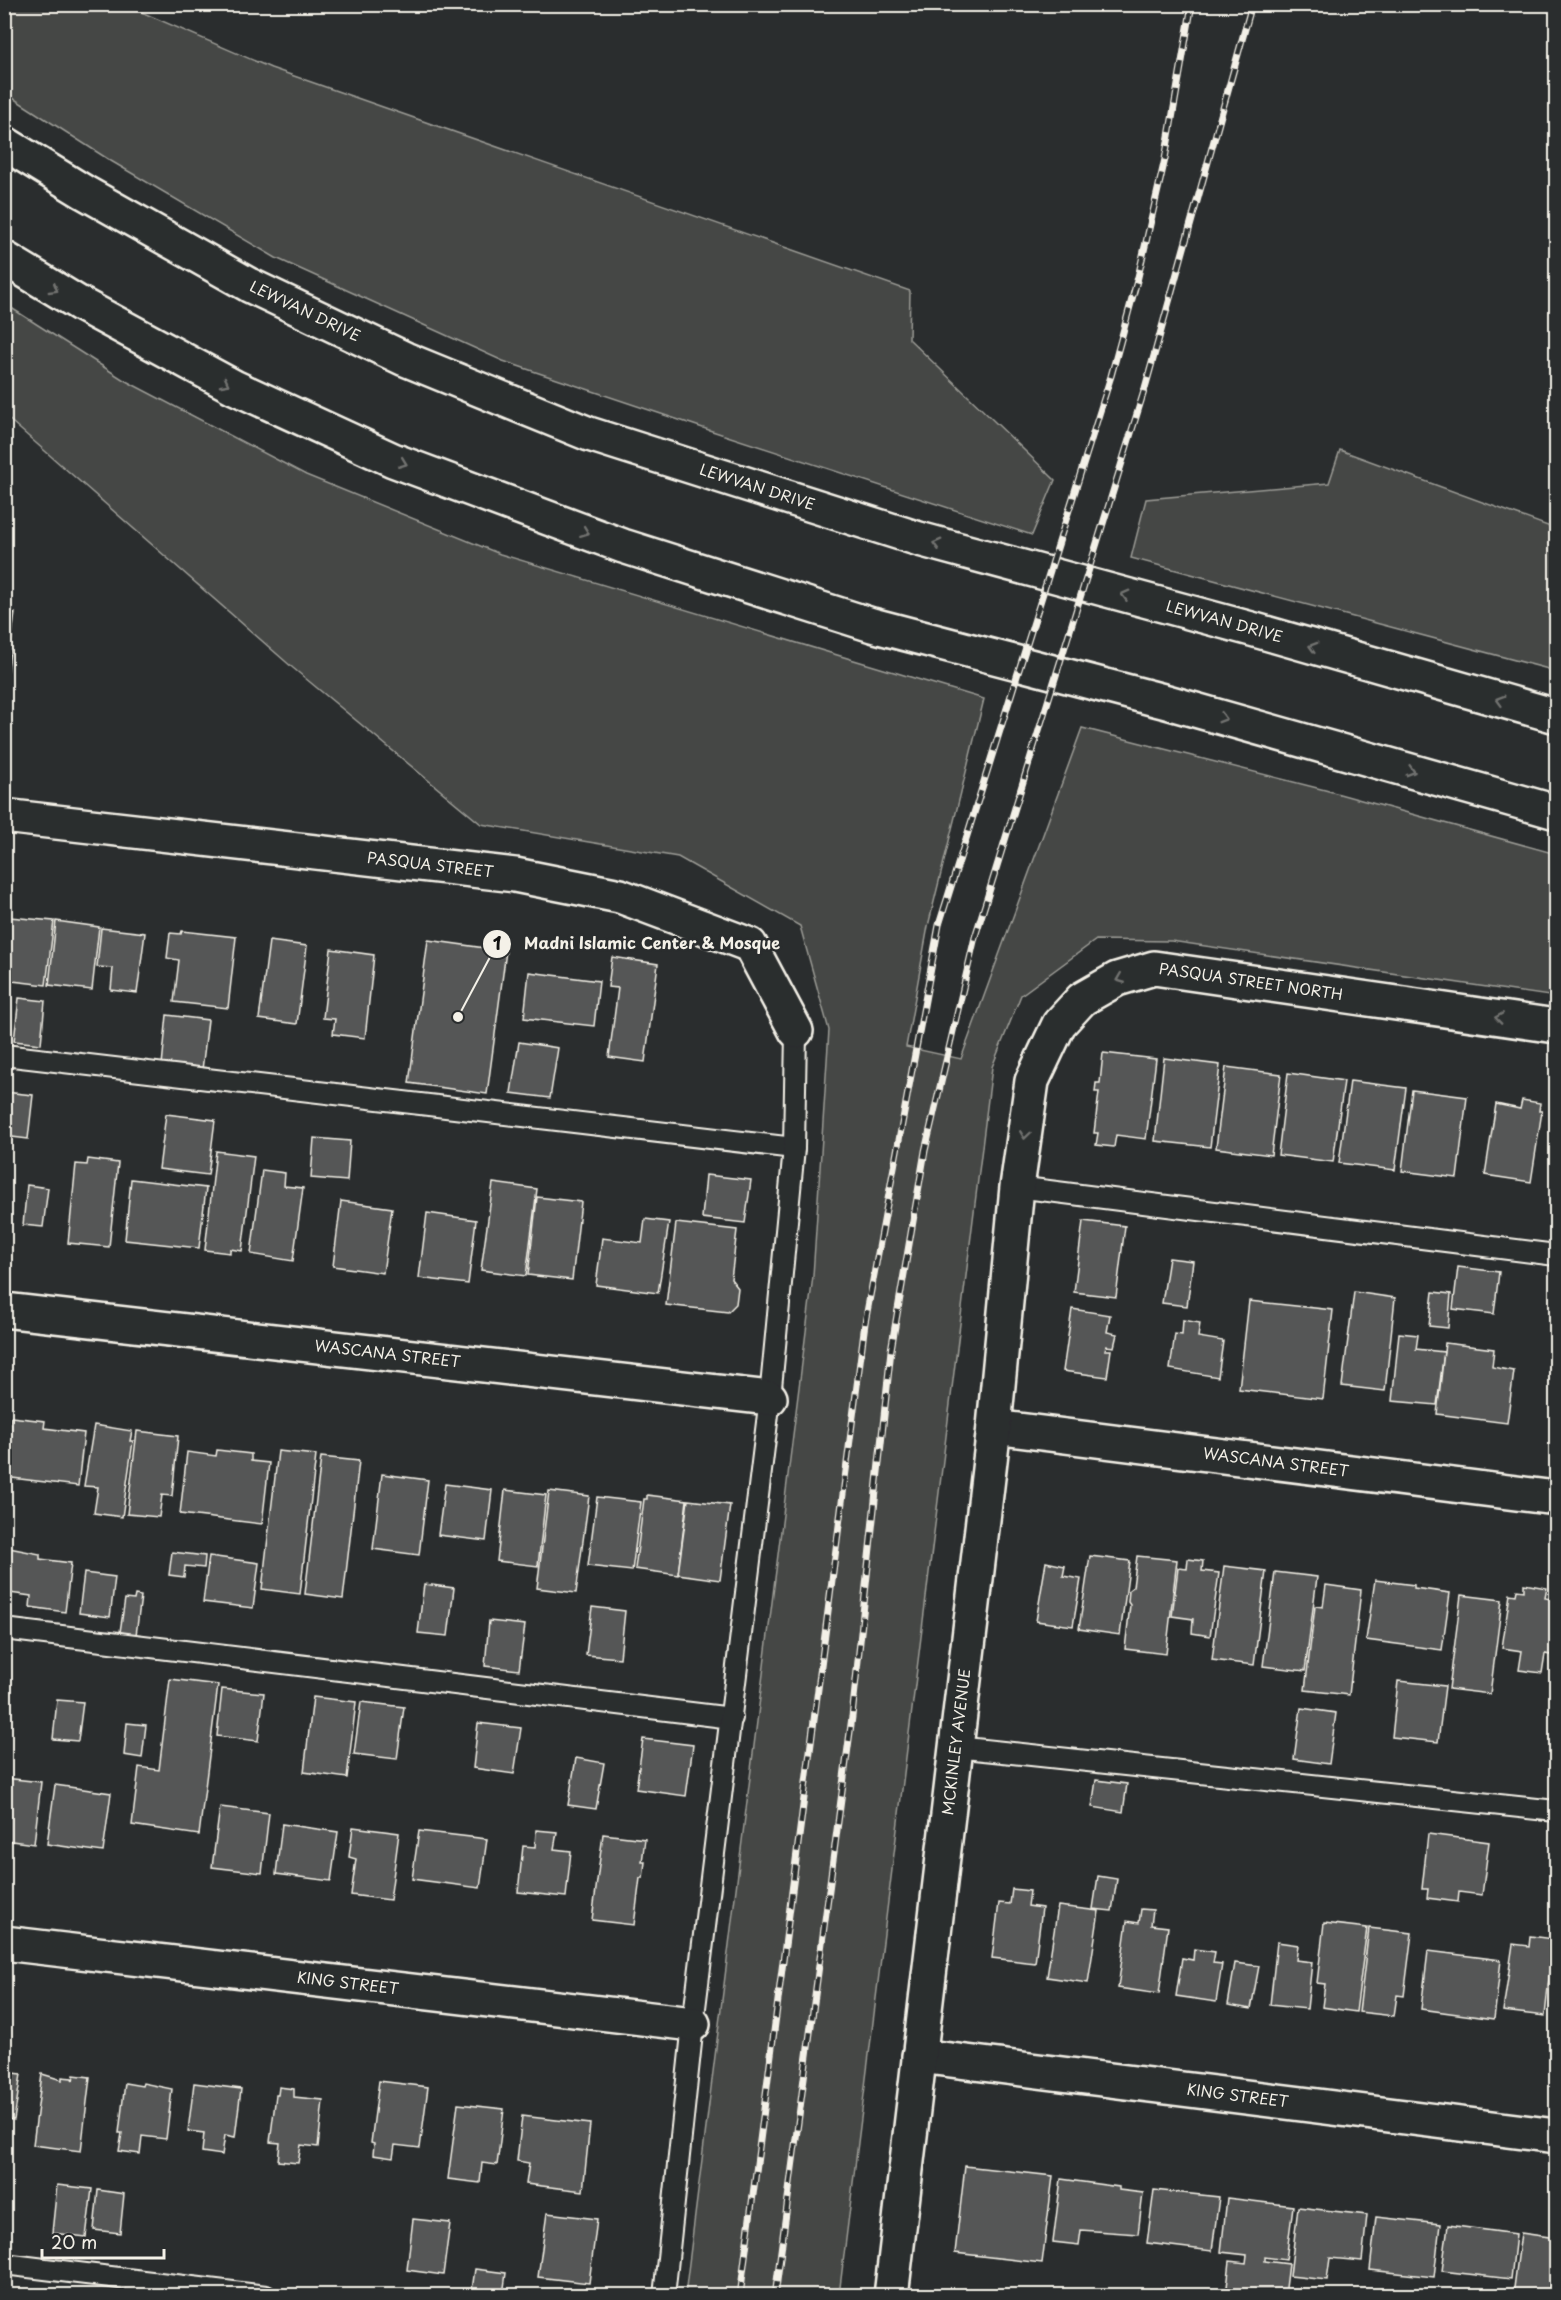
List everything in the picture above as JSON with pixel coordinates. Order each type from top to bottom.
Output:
[{"type":"street","name":"LEWVAN DRIVE","points":[[4,143],[84,192],[249,285],[405,359],[589,434],[919,539],[1255,630],[1557,716]]},
{"type":"street","points":[[4,258],[80,304],[234,387],[393,460],[623,546],[872,626],[1167,702],[1557,812]]},
{"type":"street","name":"PASQUA STREET","points":[[4,816],[515,875],[620,896],[750,945],[796,1031]]},
{"type":"street","name":"PASQUA STREET NORTH","points":[[1017,1187],[1032,1082],[1059,1024],[1082,999],[1117,979],[1154,968],[1557,1026]]},
{"type":"street","name":"MCKINLEY AVENUE","points":[[891,2295],[994,1427],[1017,1187]]},
{"type":"street","name":"WASCANA STREET","points":[[4,1310],[771,1398]]},
{"type":"street","name":"WASCANA STREET","points":[[994,1427],[1557,1498]]},
{"type":"street","name":"KING STREET","points":[[4,1943],[693,2024]]},
{"type":"street","name":"KING STREET","points":[[920,2056],[1557,2136]]},
{"type":"lane","points":[[664,2295],[693,2024],[771,1398],[794,1148],[796,1031]]},
{"type":"lane","points":[[4,1055],[794,1148]]},
{"type":"lane","points":[[1017,1187],[1557,1255]]},
{"type":"lane","points":[[4,1629],[732,1718]]},
{"type":"lane","points":[[956,1747],[1557,1811]]},
{"type":"lane","points":[[4,2264],[266,2295]]},
{"type":"shaded area","points":[[4,5],[125,5],[271,68],[910,291],[909,339],[1055,480],[1032,535],[503,361],[276,258],[111,161],[5,93]]},
{"type":"shaded area","points":[[5,304],[124,380],[306,475],[500,554],[984,699],[928,926],[906,1047],[961,1059],[1082,728],[1325,790],[1556,854],[1556,997],[1171,941],[1096,940],[1021,995],[992,1067],[839,2295],[685,2295],[813,1276],[829,1030],[800,926],[678,857],[481,824],[293,668],[5,416]]},
{"type":"shaded area","points":[[1340,450],[1556,529],[1556,671],[1131,558],[1146,499],[1329,483]]},
{"type":"building","points":[[4,612],[15,613],[4,698]]},
{"type":"building","points":[[9,917],[54,921],[46,985],[4,980]]},
{"type":"building","points":[[56,921],[99,927],[92,990],[49,985]]},
{"type":"building","points":[[101,928],[145,933],[137,993],[111,990],[113,968],[97,967]]},
{"type":"building","points":[[182,931],[236,937],[228,1008],[174,1002],[179,960],[167,958],[170,933],[181,934]]},
{"type":"building","points":[[428,940],[506,951],[487,1094],[409,1083]]},
{"type":"building","points":[[269,941],[307,946],[297,1024],[259,1019]]},
{"type":"building","points":[[331,949],[374,955],[365,1038],[333,1034],[335,1019],[323,1018]]},
{"type":"building","points":[[612,957],[658,964],[645,1062],[609,1057],[618,988],[608,987]]},
{"type":"building","points":[[529,972],[599,981],[594,1026],[524,1018]]},
{"type":"building","points":[[19,998],[45,1001],[41,1044],[14,1041]]},
{"type":"building","points":[[167,1015],[208,1020],[202,1070],[162,1065]]},
{"type":"building","points":[[519,1042],[558,1048],[550,1098],[511,1093]]},
{"type":"building","points":[[1103,1053],[1156,1059],[1146,1139],[1116,1135],[1114,1147],[1096,1145],[1098,1133],[1094,1133],[1099,1092],[1095,1092],[1096,1083],[1100,1083]]},
{"type":"building","points":[[1164,1058],[1220,1065],[1210,1147],[1155,1141]]},
{"type":"building","points":[[1226,1067],[1281,1074],[1271,1155],[1216,1148]]},
{"type":"building","points":[[1288,1073],[1344,1081],[1333,1162],[1278,1155]]},
{"type":"building","points":[[1350,1081],[1406,1088],[1395,1170],[1339,1163]]},
{"type":"building","points":[[1412,1090],[1467,1097],[1457,1178],[1402,1171]]},
{"type":"building","points":[[4,1092],[33,1095],[28,1139],[4,1136]]},
{"type":"building","points":[[1522,1100],[1540,1103],[1539,1111],[1542,1111],[1531,1182],[1485,1175],[1496,1104],[1520,1109]]},
{"type":"building","points":[[166,1114],[215,1120],[208,1175],[159,1169]]},
{"type":"building","points":[[314,1138],[350,1141],[347,1181],[311,1178]]},
{"type":"building","points":[[216,1151],[254,1156],[242,1251],[230,1249],[230,1253],[205,1250]]},
{"type":"building","points":[[88,1159],[118,1163],[109,1247],[68,1243],[76,1164],[87,1165]]},
{"type":"building","points":[[1556,1160],[1556,1233],[1549,1232]]},
{"type":"building","points":[[262,1170],[285,1173],[284,1186],[303,1188],[293,1261],[251,1254]]},
{"type":"building","points":[[706,1175],[751,1180],[745,1223],[702,1218]]},
{"type":"building","points":[[131,1179],[206,1188],[199,1248],[125,1240]]},
{"type":"building","points":[[493,1183],[537,1189],[526,1276],[481,1270]]},
{"type":"building","points":[[27,1185],[48,1188],[43,1227],[23,1225]]},
{"type":"building","points":[[537,1197],[581,1202],[572,1280],[528,1275]]},
{"type":"building","points":[[341,1201],[392,1208],[383,1273],[333,1266]]},
{"type":"building","points":[[427,1213],[476,1220],[468,1284],[419,1278]]},
{"type":"building","points":[[645,1219],[669,1222],[658,1293],[596,1285],[602,1238],[642,1243]]},
{"type":"building","points":[[1083,1221],[1125,1226],[1116,1297],[1074,1292]]},
{"type":"building","points":[[676,1223],[737,1230],[731,1279],[738,1288],[736,1304],[728,1312],[666,1305]]},
{"type":"building","points":[[1169,1258],[1193,1261],[1187,1306],[1162,1303]]},
{"type":"building","points":[[1458,1267],[1499,1272],[1494,1314],[1453,1309]]},
{"type":"building","points":[[1354,1292],[1395,1298],[1385,1391],[1342,1386]]},
{"type":"building","points":[[1433,1292],[1451,1294],[1448,1328],[1429,1326]]},
{"type":"building","points":[[1249,1301],[1333,1310],[1323,1399],[1239,1389]]},
{"type":"building","points":[[1072,1309],[1110,1315],[1107,1332],[1117,1334],[1114,1347],[1106,1346],[1105,1350],[1111,1350],[1107,1377],[1063,1371]]},
{"type":"building","points":[[1183,1320],[1200,1323],[1198,1337],[1223,1341],[1218,1377],[1170,1369],[1175,1334],[1182,1335]]},
{"type":"building","points":[[1399,1333],[1418,1335],[1416,1349],[1444,1352],[1437,1405],[1392,1401]]},
{"type":"building","points":[[1445,1343],[1494,1349],[1492,1367],[1514,1371],[1507,1423],[1437,1414]]},
{"type":"building","points":[[11,1417],[45,1421],[44,1428],[84,1433],[78,1486],[4,1477],[4,1445],[8,1446]]},
{"type":"building","points":[[94,1425],[132,1431],[130,1441],[133,1441],[122,1517],[94,1513],[98,1487],[84,1486]]},
{"type":"building","points":[[137,1431],[178,1436],[172,1496],[162,1495],[159,1517],[127,1514]]},
{"type":"building","points":[[217,1450],[251,1454],[251,1461],[269,1463],[262,1524],[180,1514],[187,1452],[216,1456]]},
{"type":"building","points":[[278,1451],[316,1455],[300,1594],[262,1589]]},
{"type":"building","points":[[321,1457],[359,1461],[343,1599],[305,1594]]},
{"type":"building","points":[[382,1474],[428,1480],[419,1555],[373,1549]]},
{"type":"building","points":[[445,1484],[492,1490],[486,1541],[438,1535]]},
{"type":"building","points":[[505,1490],[546,1495],[538,1566],[497,1561]]},
{"type":"building","points":[[549,1491],[589,1496],[576,1593],[537,1588]]},
{"type":"building","points":[[647,1495],[687,1500],[678,1575],[635,1569],[644,1499],[647,1499]]},
{"type":"building","points":[[597,1497],[641,1502],[632,1571],[588,1566]]},
{"type":"building","points":[[688,1500],[730,1505],[720,1580],[678,1574]]},
{"type":"building","points":[[4,1547],[40,1554],[40,1559],[71,1563],[65,1612],[30,1607],[31,1596],[10,1593],[10,1597],[4,1596]]},
{"type":"building","points":[[172,1552],[205,1556],[204,1568],[185,1566],[184,1577],[169,1575]]},
{"type":"building","points":[[209,1556],[259,1563],[253,1608],[203,1602]]},
{"type":"building","points":[[1090,1556],[1130,1561],[1120,1635],[1079,1629]]},
{"type":"building","points":[[1137,1556],[1177,1560],[1166,1654],[1125,1649],[1130,1605],[1129,1590],[1133,1587]]},
{"type":"building","points":[[1188,1559],[1203,1561],[1202,1571],[1219,1573],[1210,1636],[1192,1633],[1193,1619],[1172,1616],[1178,1568],[1187,1569]]},
{"type":"building","points":[[1046,1562],[1065,1566],[1063,1576],[1081,1579],[1073,1626],[1036,1621]]},
{"type":"building","points":[[1224,1566],[1266,1571],[1254,1665],[1212,1660]]},
{"type":"building","points":[[1275,1572],[1317,1577],[1305,1671],[1263,1666]]},
{"type":"building","points":[[84,1573],[115,1577],[110,1617],[79,1613]]},
{"type":"building","points":[[1375,1580],[1450,1593],[1442,1650],[1366,1640]]},
{"type":"building","points":[[424,1584],[454,1588],[448,1636],[418,1633]]},
{"type":"building","points":[[1524,1584],[1547,1588],[1545,1598],[1556,1600],[1556,1656],[1545,1654],[1542,1673],[1519,1670],[1522,1651],[1502,1648],[1510,1594],[1516,1595],[1517,1590],[1524,1591]]},
{"type":"building","points":[[1326,1585],[1361,1590],[1349,1695],[1305,1690],[1315,1606],[1323,1607]]},
{"type":"building","points":[[135,1595],[141,1596],[136,1635],[120,1632],[125,1599],[134,1600]]},
{"type":"building","points":[[1461,1595],[1502,1600],[1490,1694],[1449,1689]]},
{"type":"building","points":[[592,1607],[625,1611],[620,1658],[586,1655]]},
{"type":"building","points":[[489,1621],[525,1625],[519,1670],[485,1666]]},
{"type":"building","points":[[170,1679],[218,1685],[199,1835],[132,1825],[139,1767],[159,1770]]},
{"type":"building","points":[[1398,1681],[1445,1686],[1438,1742],[1392,1737]]},
{"type":"building","points":[[222,1689],[264,1693],[258,1741],[217,1736]]},
{"type":"building","points":[[313,1697],[356,1702],[347,1778],[304,1772]]},
{"type":"building","points":[[57,1700],[83,1702],[78,1741],[53,1739]]},
{"type":"building","points":[[361,1702],[404,1707],[397,1759],[354,1754]]},
{"type":"building","points":[[1301,1708],[1336,1713],[1329,1764],[1294,1759]]},
{"type":"building","points":[[127,1723],[146,1725],[142,1758],[124,1755]]},
{"type":"building","points":[[478,1723],[521,1728],[514,1774],[473,1768]]},
{"type":"building","points":[[643,1739],[693,1745],[686,1796],[636,1789]]},
{"type":"building","points":[[576,1758],[604,1763],[596,1809],[568,1805]]},
{"type":"building","points":[[4,1778],[41,1782],[34,1844],[4,1840]]},
{"type":"building","points":[[1096,1780],[1127,1784],[1123,1812],[1092,1807]]},
{"type":"building","points":[[55,1785],[111,1793],[103,1852],[47,1844]]},
{"type":"building","points":[[220,1807],[269,1813],[262,1873],[212,1867]]},
{"type":"building","points":[[282,1824],[338,1832],[331,1881],[276,1874]]},
{"type":"building","points":[[353,1827],[399,1833],[390,1900],[351,1895],[356,1859],[349,1857]]},
{"type":"building","points":[[536,1830],[557,1832],[554,1849],[571,1851],[566,1897],[518,1892],[523,1846],[535,1847]]},
{"type":"building","points":[[419,1831],[487,1839],[480,1888],[412,1879]]},
{"type":"building","points":[[603,1834],[645,1839],[642,1862],[645,1862],[643,1878],[640,1878],[634,1925],[592,1920]]},
{"type":"building","points":[[1428,1834],[1489,1842],[1482,1895],[1459,1892],[1458,1902],[1427,1898],[1428,1889],[1422,1889]]},
{"type":"building","points":[[1098,1876],[1117,1879],[1112,1911],[1093,1909]]},
{"type":"building","points":[[1012,1889],[1030,1891],[1028,1906],[1042,1908],[1035,1963],[992,1958],[999,1903],[1010,1904]]},
{"type":"building","points":[[1058,1906],[1099,1911],[1088,1983],[1047,1977]]},
{"type":"building","points":[[1141,1909],[1153,1910],[1151,1925],[1168,1927],[1159,1994],[1118,1988],[1127,1921],[1139,1923]]},
{"type":"building","points":[[1324,1923],[1367,1928],[1356,2012],[1322,2007],[1325,1984],[1317,1983]]},
{"type":"building","points":[[1369,1928],[1412,1933],[1404,1996],[1397,1995],[1394,2016],[1359,2012]]},
{"type":"building","points":[[1530,1936],[1553,1939],[1545,2016],[1503,2011],[1513,1944],[1529,1946]]},
{"type":"building","points":[[1277,1942],[1298,1945],[1296,1960],[1312,1962],[1307,2009],[1270,2005]]},
{"type":"building","points":[[1194,1949],[1215,1952],[1213,1963],[1222,1964],[1216,2002],[1176,1996],[1182,1958],[1193,1960]]},
{"type":"building","points":[[1428,1951],[1501,1960],[1494,2019],[1421,2009]]},
{"type":"building","points":[[1235,1963],[1259,1966],[1251,2009],[1228,2005]]},
{"type":"building","points":[[4,2072],[21,2074],[14,2120],[4,2119]]},
{"type":"building","points":[[42,2074],[62,2080],[62,2077],[72,2078],[73,2081],[74,2075],[90,2077],[81,2151],[33,2145]]},
{"type":"building","points":[[379,2081],[428,2087],[420,2148],[395,2145],[393,2158],[373,2155],[374,2144],[371,2143]]},
{"type":"building","points":[[125,2083],[142,2086],[143,2083],[172,2089],[166,2139],[142,2136],[140,2154],[119,2151]]},
{"type":"building","points":[[194,2083],[241,2089],[235,2137],[225,2135],[222,2155],[202,2152],[204,2133],[188,2131]]},
{"type":"building","points":[[279,2087],[294,2089],[294,2097],[323,2100],[318,2147],[301,2145],[298,2163],[278,2161],[280,2143],[270,2142]]},
{"type":"building","points":[[458,2104],[504,2109],[497,2165],[482,2163],[480,2183],[448,2179]]},
{"type":"building","points":[[522,2116],[590,2124],[583,2191],[526,2184],[529,2163],[517,2161]]},
{"type":"building","points":[[965,2166],[1053,2176],[1042,2263],[955,2253]]},
{"type":"building","points":[[1061,2179],[1119,2187],[1119,2190],[1143,2193],[1138,2234],[1081,2230],[1079,2245],[1053,2242]]},
{"type":"building","points":[[57,2185],[92,2189],[86,2237],[52,2233]]},
{"type":"building","points":[[98,2190],[124,2194],[120,2233],[94,2230]]},
{"type":"building","points":[[1154,2190],[1219,2197],[1212,2251],[1147,2243]]},
{"type":"building","points":[[1227,2198],[1293,2206],[1286,2260],[1265,2257],[1265,2261],[1289,2264],[1285,2296],[1226,2296],[1230,2261],[1246,2263],[1247,2255],[1221,2252]]},
{"type":"building","points":[[1298,2207],[1367,2215],[1362,2261],[1330,2258],[1327,2280],[1290,2276]]},
{"type":"building","points":[[547,2213],[597,2219],[589,2283],[538,2277]]},
{"type":"building","points":[[1376,2217],[1440,2224],[1434,2277],[1370,2270]]},
{"type":"building","points":[[413,2219],[450,2223],[443,2275],[407,2270]]},
{"type":"building","points":[[1448,2225],[1516,2234],[1511,2279],[1442,2271]]},
{"type":"building","points":[[1521,2233],[1556,2238],[1556,2296],[1513,2296]]},
{"type":"building","points":[[475,2269],[506,2273],[503,2295],[472,2290]]},
{"type":"railway","points":[[740,2296],[865,1323],[939,925],[1111,376],[1138,277],[1165,159],[1192,4]]},
{"type":"railway","points":[[775,2296],[852,1717],[891,1350],[925,1151],[975,937],[1145,388],[1252,4]]},
{"type":"place","name":"Madni Islamic Center & Mosque","points":[[458,1017]]}]
